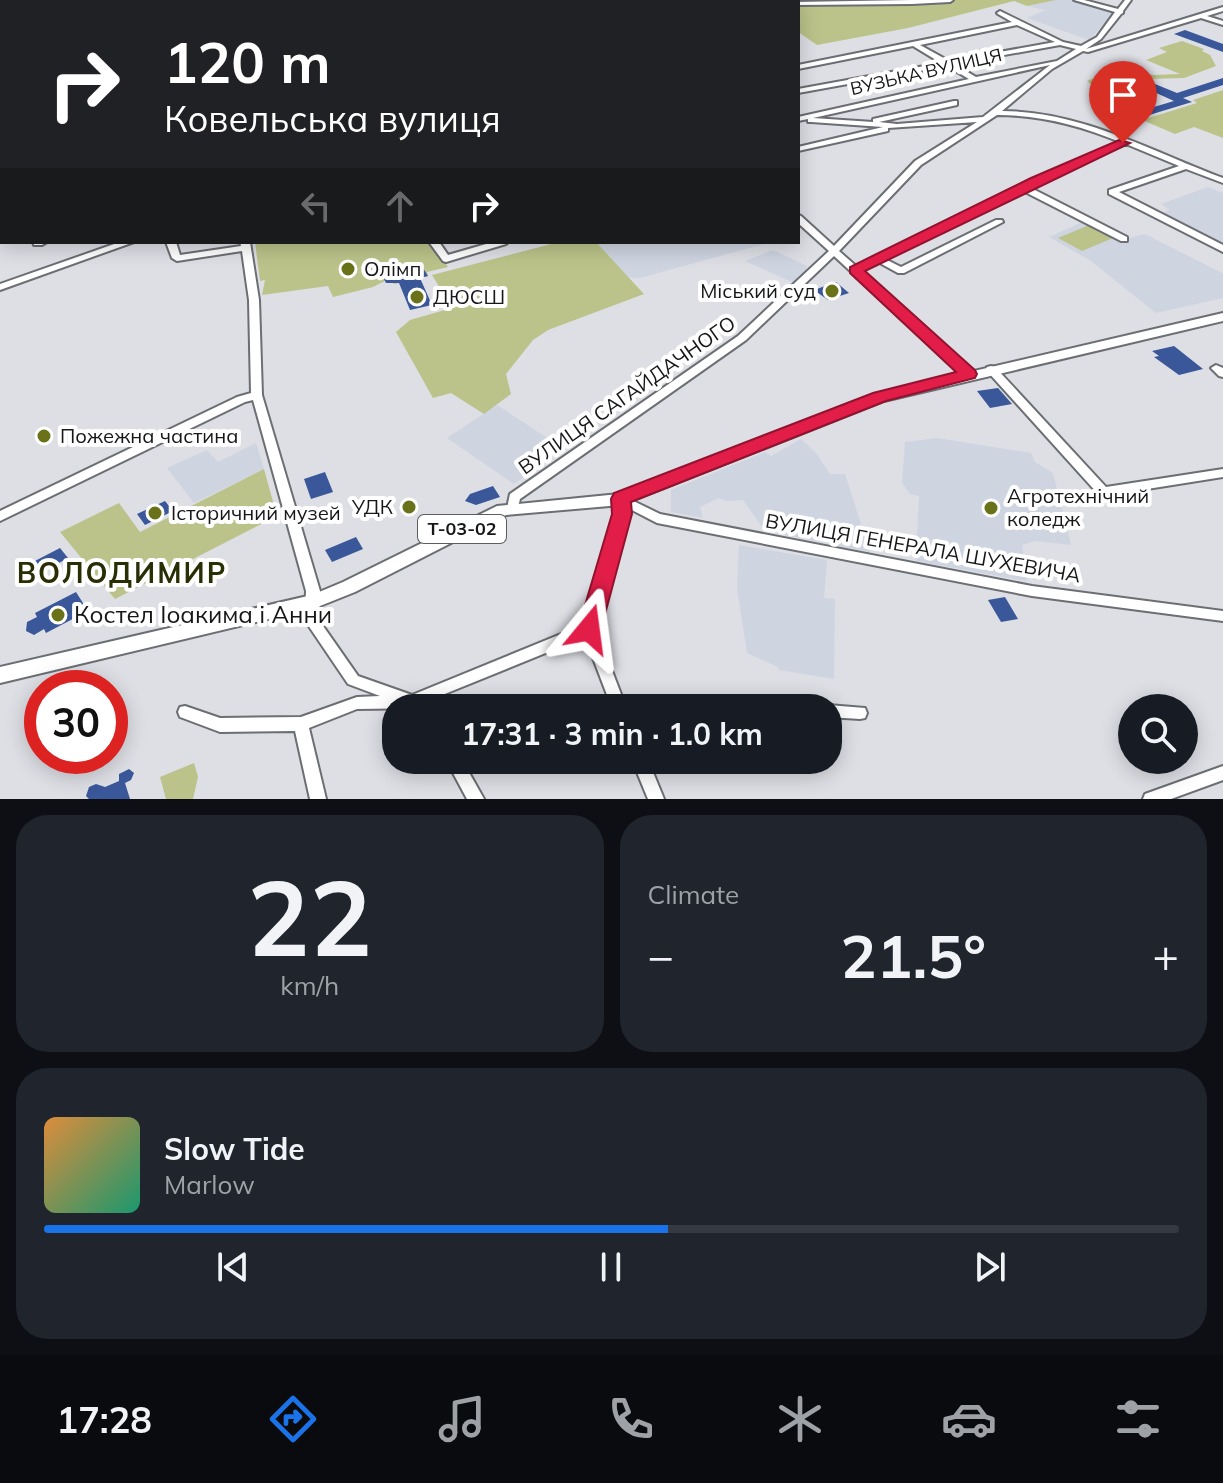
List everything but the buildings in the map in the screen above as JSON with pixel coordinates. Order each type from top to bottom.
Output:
[{"type":"main road","name":"Т-03-02","points":[[0,675],[315,601],[349,587],[487,516],[513,508],[621,499],[880,397],[968,374],[1223,317]]},
{"type":"street","points":[[800,3],[880,1],[904,4],[950,0]]},
{"type":"street","points":[[1077,0],[1121,12]]},
{"type":"street","name":"ВУЛИЦЯ САГАЙДАЧНОГО","points":[[513,508],[512,501],[524,490],[742,338],[834,251],[918,163],[995,112],[1062,61],[1095,46],[1128,0]]},
{"type":"street","points":[[1095,46],[1223,9]]},
{"type":"street","points":[[1000,13],[1080,51]]},
{"type":"street","points":[[1202,16],[1223,23]]},
{"type":"street","points":[[800,67],[1018,23]]},
{"type":"street","points":[[800,91],[1060,43]]},
{"type":"street","points":[[914,44],[973,78]]},
{"type":"street","name":"ВУЗЬКА ВУЛИЦЯ","points":[[800,120],[973,78],[1062,61]]},
{"type":"street","points":[[800,82],[809,89]]},
{"type":"street","points":[[868,124],[954,103]]},
{"type":"street","points":[[800,120],[897,126],[945,124],[995,112],[1017,112],[1073,124],[1223,181]]},
{"type":"street","points":[[800,149],[897,126]]},
{"type":"street","points":[[855,270],[1123,143]]},
{"type":"street","points":[[1185,167],[1112,192],[1223,249]]},
{"type":"street","points":[[1024,188],[1124,239]]},
{"type":"street","points":[[800,220],[968,374]]},
{"type":"street","points":[[879,259],[901,271],[999,222]]},
{"type":"street","points":[[918,239],[941,251]]},
{"type":"street","points":[[0,287],[123,244]]},
{"type":"street","points":[[172,244],[177,258],[246,245],[254,300],[257,395],[315,601],[312,616],[353,680],[357,703]]},
{"type":"street","points":[[435,244],[446,259],[496,244]]},
{"type":"street","points":[[991,369],[1103,492],[1223,473]]},
{"type":"street","points":[[0,516],[241,399],[257,395]]},
{"type":"street","points":[[614,694],[589,629],[622,514],[621,499]]},
{"type":"street","name":"ВУЛИЦЯ ГЕНЕРАЛА ШУХЕВИЧА","points":[[621,499],[657,518],[851,557],[1032,591],[1223,616]]},
{"type":"street","points":[[442,694],[589,629]]},
{"type":"street","points":[[353,680],[389,694]]},
{"type":"street","points":[[185,712],[220,725],[301,724],[357,703],[382,704]]},
{"type":"street","points":[[842,712],[860,713]]},
{"type":"street","points":[[301,724],[318,799]]},
{"type":"street","points":[[1151,799],[1223,773]]},
{"type":"street","points":[[462,774],[476,799]]},
{"type":"street","points":[[646,774],[656,799]]},
{"type":"shaded area","points":[[1072,0],[1116,12],[1089,40],[1027,18],[1045,10],[1027,6]]},
{"type":"shaded area","points":[[1208,187],[1223,193],[1223,246],[1159,214],[1170,210],[1161,204]]},
{"type":"shaded area","points":[[1085,221],[1122,240],[1145,234],[1220,272],[1223,274],[1223,298],[1156,313],[1091,261],[1049,237]]},
{"type":"shaded area","points":[[598,244],[764,244],[640,278],[628,277]]},
{"type":"shaded area","points":[[773,250],[807,266],[794,283],[745,261]]},
{"type":"shaded area","points":[[497,405],[564,449],[514,484],[447,438]]},
{"type":"shaded area","name":"Агротехнічний коледж","points":[[937,438],[1031,453],[1035,462],[1053,473],[1071,545],[1035,541],[1022,545],[1027,581],[916,561],[919,496],[910,494],[902,483],[905,442]]},
{"type":"shaded area","points":[[801,439],[816,453],[830,474],[845,474],[870,552],[765,531],[743,500],[719,498],[700,507],[703,518],[671,512],[671,490],[765,452],[771,456]]},
{"type":"shaded area","points":[[256,443],[264,469],[194,503],[167,468],[207,450],[218,462]]},
{"type":"shaded area","points":[[739,545],[827,560],[824,598],[835,599],[834,679],[779,670],[747,653],[737,588]]},
{"type":"green space","points":[[881,0],[1056,0],[1027,6],[1014,1],[908,28],[817,45],[800,33],[800,4]]},
{"type":"green space","points":[[1182,41],[1204,49],[1202,51],[1210,55],[1216,66],[1184,78],[1148,79],[1101,93],[1087,81],[1121,67],[1153,75],[1180,74],[1146,60],[1167,52],[1159,48]]},
{"type":"green space","points":[[1223,90],[1223,138],[1194,127],[1175,134],[1142,120],[1197,103],[1193,100]]},
{"type":"green space","points":[[1089,225],[1113,238],[1082,251],[1058,238]]},
{"type":"green space","name":"Олімп","points":[[255,244],[433,244],[448,267],[427,272],[428,276],[395,284],[385,281],[333,297],[328,286],[262,295],[265,280],[260,281]]},
{"type":"green space","points":[[551,244],[598,244],[644,294],[548,330],[533,340],[506,374],[511,394],[484,414],[451,393],[433,398],[396,332],[410,320],[452,308],[432,275]]},
{"type":"green space","points":[[264,469],[277,516],[115,599],[60,532],[119,503],[140,532]]},
{"type":"green space","points":[[194,763],[198,777],[193,799],[166,799],[160,777]]},
{"type":"place","name":"Олімп","points":[[348,269]]},
{"type":"place","name":"Міський суд","points":[[832,291]]},
{"type":"place","name":"ДЮСШ","points":[[417,297]]},
{"type":"place","name":"Пожежна частина","points":[[44,436]]},
{"type":"place","name":"УДК","points":[[409,507]]},
{"type":"place","name":"Агротехнічний коледж","points":[[991,508]]},
{"type":"place","name":"Історичний музей","points":[[155,513]]},
{"type":"place","name":"Костел Іоакима і Анни","points":[[58,615]]},
{"type":"district","name":"ВОЛОДИМИР","points":[[122,573]]},
{"type":"route","points":[[589,629],[622,514],[621,499],[713,460],[880,397],[968,374],[855,270],[1036,181],[1123,143]]}]
